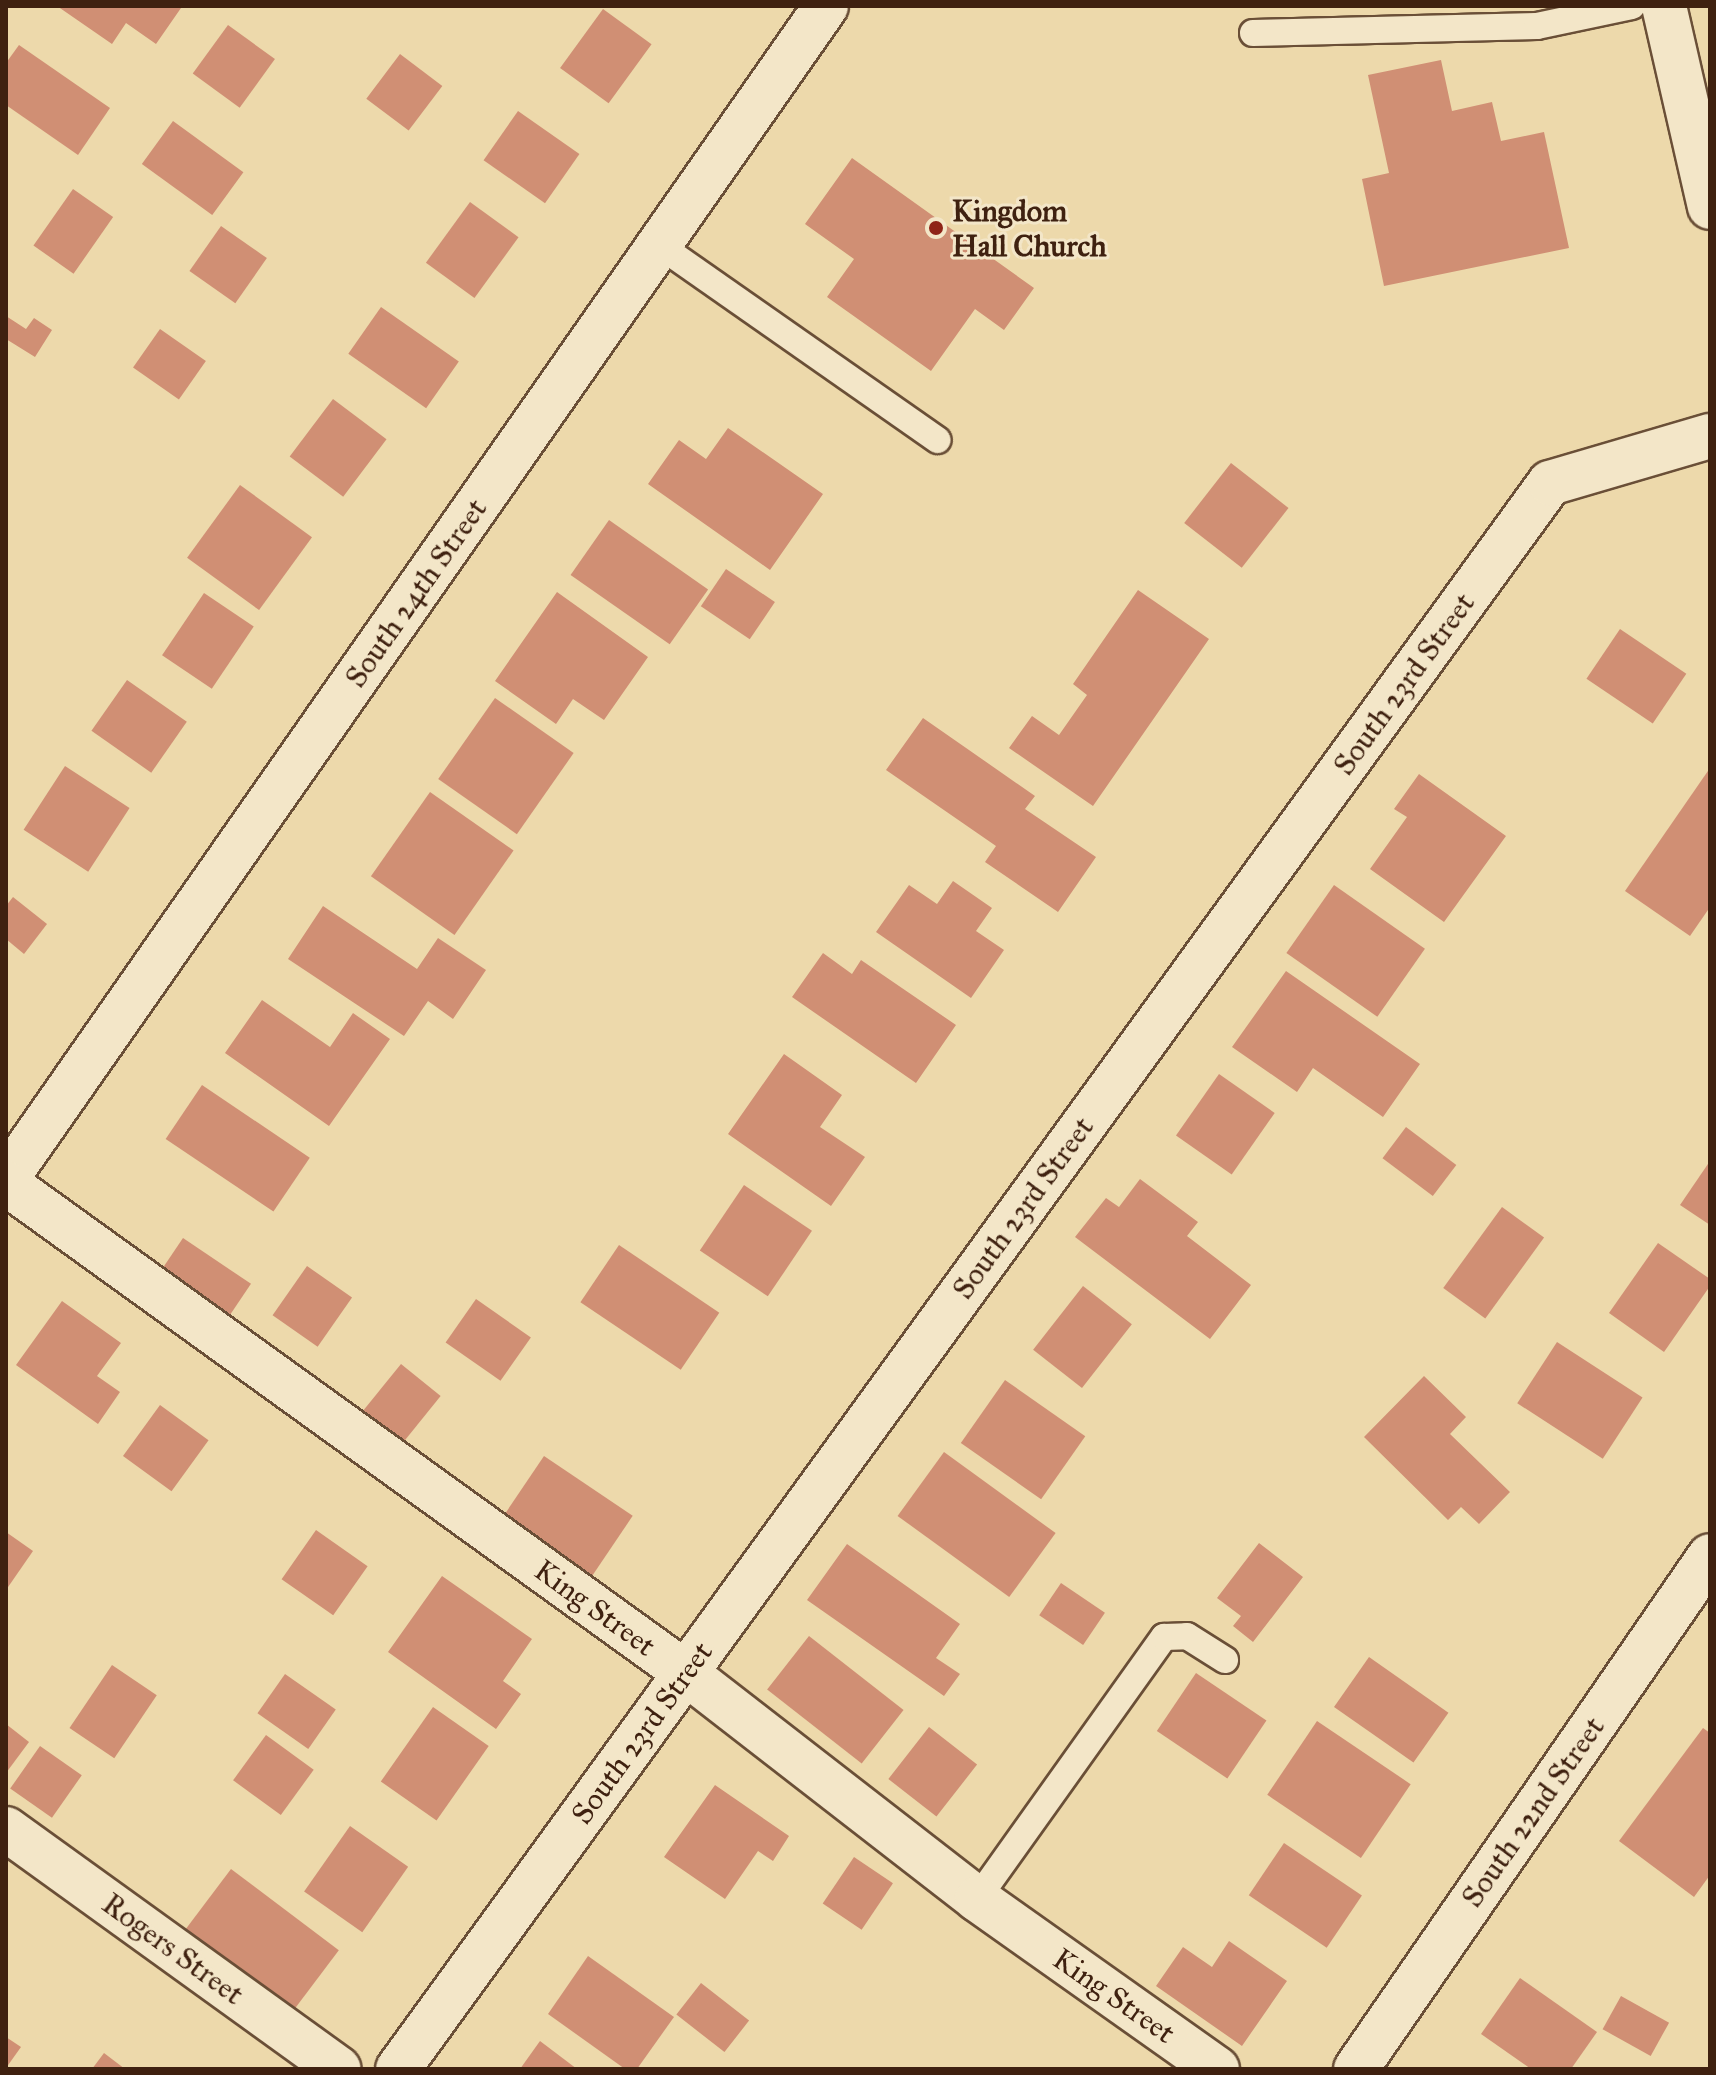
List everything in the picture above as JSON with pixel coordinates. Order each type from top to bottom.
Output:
[{"type":"street","name":"South 24th Street","points":[[6,1181],[826,6]]},
{"type":"street","points":[[1664,6],[1710,207]]},
{"type":"street","name":"South 23rd Street","points":[[398,2069],[1550,483],[1710,436]]},
{"type":"street","name":"King Street","points":[[6,1181],[686,1673],[977,1899],[1217,2069]]},
{"type":"street","name":"South 22nd Street","points":[[1356,2069],[1710,1556]]},
{"type":"street","name":"Rogers Street","points":[[6,1829],[339,2069]]},
{"type":"lane","points":[[1253,33],[1537,26],[1632,6]]},
{"type":"lane","points":[[659,245],[937,440]]},
{"type":"lane","points":[[977,1899],[1164,1637],[1187,1636],[1225,1660]]},
{"type":"building","points":[[57,6],[181,8],[156,44],[126,23],[112,44]]},
{"type":"building","points":[[603,9],[652,44],[609,103],[560,68]]},
{"type":"building","points":[[228,25],[275,59],[240,108],[193,74]]},
{"type":"building","points":[[19,45],[110,108],[78,155],[6,105],[6,63]]},
{"type":"building","points":[[400,54],[442,86],[409,131],[366,99]]},
{"type":"building","points":[[1441,60],[1452,111],[1492,102],[1501,141],[1544,132],[1569,248],[1384,286],[1362,179],[1389,173],[1368,75]]},
{"type":"building","points":[[518,111],[579,154],[545,203],[484,160]]},
{"type":"building","points":[[173,121],[243,172],[212,215],[142,164]]},
{"type":"building","points":[[852,158],[1034,288],[1004,330],[975,309],[931,371],[827,297],[854,259],[805,224]]},
{"type":"building","points":[[73,189],[113,217],[74,274],[33,246]]},
{"type":"building","points":[[470,202],[519,237],[474,298],[426,263]]},
{"type":"building","points":[[221,226],[267,258],[235,303],[189,271]]},
{"type":"building","points":[[381,307],[459,361],[426,408],[348,354]]},
{"type":"building","points":[[6,316],[26,329],[34,318],[52,330],[35,357],[6,339]]},
{"type":"building","points":[[160,329],[206,361],[179,400],[133,368]]},
{"type":"building","points":[[333,399],[387,439],[343,497],[290,457]]},
{"type":"building","points":[[728,428],[823,494],[770,570],[648,484],[679,440],[706,459]]},
{"type":"building","points":[[1231,463],[1289,508],[1242,568],[1184,523]]},
{"type":"building","points":[[240,485],[312,537],[259,610],[187,558]]},
{"type":"building","points":[[609,520],[708,589],[670,644],[571,575]]},
{"type":"building","points":[[726,569],[775,602],[750,639],[701,606]]},
{"type":"building","points":[[1138,590],[1209,639],[1093,806],[1009,748],[1032,716],[1059,735],[1087,695],[1073,684]]},
{"type":"building","points":[[557,592],[648,657],[604,720],[573,699],[556,724],[495,681]]},
{"type":"building","points":[[204,593],[254,627],[212,689],[162,655]]},
{"type":"building","points":[[1620,629],[1686,674],[1653,723],[1586,679]]},
{"type":"building","points":[[127,680],[187,722],[151,773],[91,731]]},
{"type":"building","points":[[495,698],[574,753],[517,834],[438,779]]},
{"type":"building","points":[[923,718],[1035,796],[1025,809],[1096,857],[1058,912],[985,862],[996,846],[886,770]]},
{"type":"building","points":[[65,766],[130,808],[88,872],[24,830]]},
{"type":"building","points":[[1710,768],[1710,907],[1690,936],[1625,891]]},
{"type":"building","points":[[1419,774],[1506,836],[1444,922],[1370,869],[1407,817],[1394,809]]},
{"type":"building","points":[[430,792],[514,851],[454,935],[371,876]]},
{"type":"building","points":[[953,881],[992,908],[976,931],[1004,950],[971,998],[876,932],[909,885],[937,904]]},
{"type":"building","points":[[1334,885],[1425,949],[1377,1017],[1286,953]]},
{"type":"building","points":[[13,897],[47,924],[24,954],[6,939],[6,906]]},
{"type":"building","points":[[323,906],[417,969],[438,938],[486,970],[453,1019],[428,1001],[404,1036],[288,959]]},
{"type":"building","points":[[823,953],[852,974],[861,960],[956,1025],[916,1083],[792,997]]},
{"type":"building","points":[[1286,971],[1420,1064],[1383,1117],[1313,1068],[1297,1092],[1232,1047]]},
{"type":"building","points":[[262,1000],[330,1047],[353,1013],[390,1039],[329,1126],[225,1053]]},
{"type":"building","points":[[784,1054],[842,1095],[820,1127],[865,1157],[831,1206],[728,1134]]},
{"type":"building","points":[[1219,1074],[1275,1113],[1232,1174],[1176,1135]]},
{"type":"building","points":[[202,1085],[310,1158],[273,1212],[166,1139]]},
{"type":"building","points":[[1406,1127],[1456,1165],[1433,1196],[1383,1158]]},
{"type":"building","points":[[1710,1161],[1710,1225],[1680,1205]]},
{"type":"building","points":[[1140,1179],[1198,1222],[1187,1236],[1251,1285],[1210,1339],[1075,1237],[1106,1198],[1119,1207]]},
{"type":"building","points":[[744,1185],[812,1231],[768,1296],[700,1250]]},
{"type":"building","points":[[1502,1207],[1544,1238],[1485,1318],[1443,1288]]},
{"type":"building","points":[[183,1238],[251,1284],[221,1328],[153,1282]]},
{"type":"building","points":[[1658,1243],[1710,1279],[1710,1286],[1664,1352],[1609,1313]]},
{"type":"building","points":[[619,1245],[719,1313],[681,1370],[580,1302]]},
{"type":"building","points":[[307,1266],[352,1298],[318,1347],[273,1315]]},
{"type":"building","points":[[1083,1286],[1132,1324],[1082,1388],[1033,1350]]},
{"type":"building","points":[[476,1299],[531,1337],[500,1381],[446,1342]]},
{"type":"building","points":[[62,1301],[121,1343],[97,1376],[120,1392],[98,1424],[16,1365]]},
{"type":"building","points":[[1557,1342],[1643,1398],[1603,1459],[1517,1403]]},
{"type":"building","points":[[401,1364],[441,1396],[398,1449],[358,1417]]},
{"type":"building","points":[[1424,1376],[1466,1417],[1450,1434],[1510,1492],[1479,1524],[1461,1507],[1448,1520],[1364,1437]]},
{"type":"building","points":[[1005,1380],[1085,1436],[1041,1499],[961,1443]]},
{"type":"building","points":[[160,1405],[209,1440],[172,1491],[123,1456]]},
{"type":"building","points":[[944,1452],[1056,1533],[1009,1597],[898,1516]]},
{"type":"building","points":[[544,1456],[633,1516],[589,1581],[500,1521]]},
{"type":"building","points":[[316,1530],[368,1566],[333,1615],[282,1579]]},
{"type":"building","points":[[6,1532],[33,1551],[6,1590]]},
{"type":"building","points":[[1259,1543],[1303,1577],[1253,1642],[1233,1626],[1241,1616],[1217,1598]]},
{"type":"building","points":[[847,1544],[960,1624],[936,1658],[960,1674],[944,1696],[807,1600]]},
{"type":"building","points":[[442,1576],[532,1639],[503,1681],[521,1694],[496,1729],[388,1652]]},
{"type":"building","points":[[1061,1583],[1105,1613],[1083,1645],[1039,1615]]},
{"type":"building","points":[[809,1636],[904,1710],[862,1763],[767,1690]]},
{"type":"building","points":[[1369,1657],[1448,1713],[1413,1763],[1334,1707]]},
{"type":"building","points":[[112,1665],[157,1695],[114,1758],[70,1728]]},
{"type":"building","points":[[1196,1673],[1266,1721],[1227,1779],[1157,1731]]},
{"type":"building","points":[[285,1674],[336,1710],[308,1749],[257,1713]]},
{"type":"building","points":[[433,1707],[489,1746],[437,1821],[381,1782]]},
{"type":"building","points":[[1317,1721],[1411,1784],[1361,1858],[1267,1795]]},
{"type":"building","points":[[6,1724],[29,1742],[6,1773]]},
{"type":"building","points":[[929,1727],[977,1765],[936,1817],[888,1779]]},
{"type":"building","points":[[1703,1728],[1710,1733],[1710,1875],[1694,1897],[1619,1841]]},
{"type":"building","points":[[266,1735],[314,1770],[281,1815],[233,1780]]},
{"type":"building","points":[[40,1746],[82,1775],[52,1818],[10,1789]]},
{"type":"building","points":[[715,1785],[789,1836],[773,1861],[758,1851],[725,1899],[664,1857]]},
{"type":"building","points":[[350,1826],[408,1867],[362,1932],[304,1892]]},
{"type":"building","points":[[1284,1843],[1362,1896],[1327,1948],[1249,1895]]},
{"type":"building","points":[[854,1857],[893,1883],[862,1930],[823,1903]]},
{"type":"building","points":[[231,1869],[339,1950],[286,2020],[179,1938]]},
{"type":"building","points":[[1229,1941],[1287,1981],[1242,2046],[1156,1986],[1183,1947],[1212,1967]]},
{"type":"building","points":[[588,1956],[674,2017],[637,2069],[625,2069],[548,2014]]},
{"type":"building","points":[[1520,1978],[1597,2032],[1571,2069],[1531,2069],[1481,2034]]},
{"type":"building","points":[[701,1983],[749,2021],[724,2052],[676,2015]]},
{"type":"building","points":[[1621,1996],[1669,2023],[1651,2056],[1603,2029]]},
{"type":"building","points":[[6,2037],[21,2047],[6,2068]]},
{"type":"building","points":[[540,2041],[577,2069],[520,2069]]},
{"type":"building","points":[[104,2053],[125,2069],[92,2069]]},
{"type":"place","name":"Kingdom Hall Church","points":[[936,228]]}]
